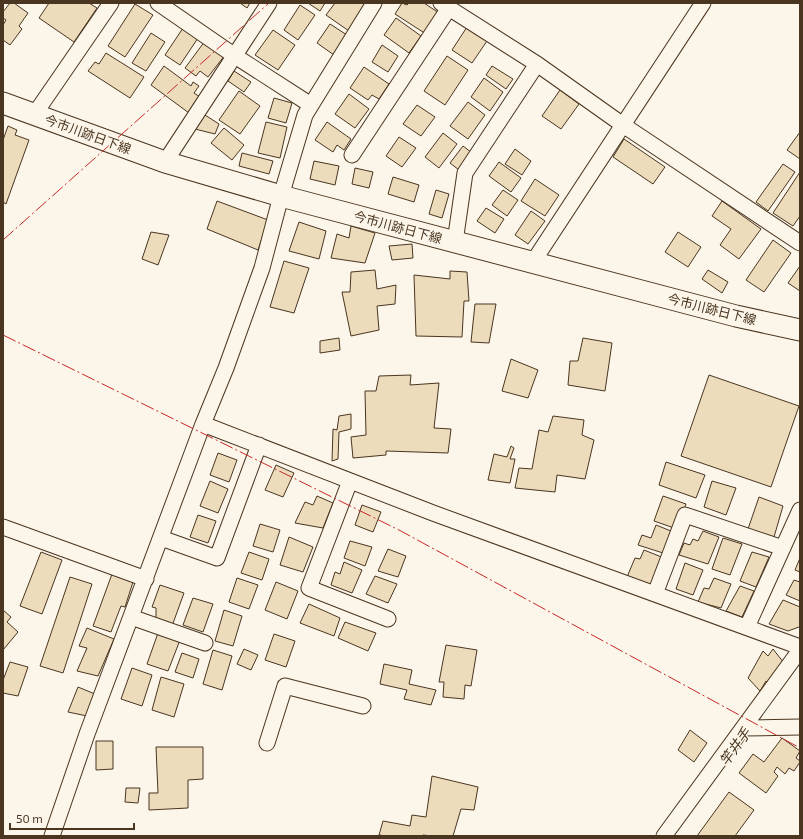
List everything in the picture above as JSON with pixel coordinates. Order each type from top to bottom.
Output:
[{"type":"street","points":[[34,115],[110,3]]},
{"type":"street","points":[[158,3],[235,56],[311,105]]},
{"type":"street","points":[[165,162],[269,3]]},
{"type":"street","points":[[52,836],[87,734],[203,424],[226,368],[262,268],[305,115],[374,3]]},
{"type":"street","points":[[533,262],[703,3]]},
{"type":"street","points":[[352,154],[445,6],[537,64],[623,125],[800,243]]},
{"type":"street","points":[[455,242],[465,173],[537,64]]},
{"type":"street","name":"今市川跡日下線","points":[[3,103],[165,162],[281,196],[736,316],[800,330]]},
{"type":"street","points":[[203,424],[433,513],[800,646]]},
{"type":"street","points":[[161,538],[217,558],[258,445]]},
{"type":"street","points":[[350,481],[309,588],[388,619]]},
{"type":"street","points":[[747,627],[800,510]]},
{"type":"street","points":[[655,594],[685,515],[783,548]]},
{"type":"street","points":[[3,527],[146,579]]},
{"type":"street","points":[[131,617],[205,643]]},
{"type":"street","points":[[664,836],[800,650]]},
{"type":"street","points":[[267,743],[285,686],[363,706]]},
{"type":"street","points":[[743,728],[800,727]]},
{"type":"building","points":[[10,3],[14,3],[28,13],[19,26],[22,29],[10,45],[3,40],[3,25],[6,20],[3,18],[3,12]]},
{"type":"building","points":[[49,3],[89,3],[97,8],[74,42],[39,18]]},
{"type":"building","points":[[240,3],[250,3],[247,8]]},
{"type":"building","points":[[308,3],[325,3],[320,11]]},
{"type":"building","points":[[335,3],[364,3],[368,5],[349,31],[326,15]]},
{"type":"building","points":[[402,3],[407,5],[409,3],[424,3],[439,13],[426,34],[395,14]]},
{"type":"building","points":[[135,4],[153,15],[125,57],[108,46]]},
{"type":"building","points":[[300,5],[315,15],[298,40],[284,30]]},
{"type":"building","points":[[396,18],[421,36],[409,53],[384,35]]},
{"type":"building","points":[[330,24],[347,35],[334,55],[317,43]]},
{"type":"building","points":[[467,27],[487,41],[472,63],[452,50]]},
{"type":"building","points":[[183,28],[198,38],[180,65],[165,55]]},
{"type":"building","points":[[273,30],[295,45],[278,70],[255,55]]},
{"type":"building","points":[[151,33],[165,42],[146,71],[132,63]]},
{"type":"building","points":[[205,41],[225,55],[208,77],[200,71],[196,76],[185,68]]},
{"type":"building","points":[[382,45],[398,56],[388,72],[372,62]]},
{"type":"building","points":[[106,53],[144,77],[130,98],[88,71],[95,62],[99,64]]},
{"type":"building","points":[[447,56],[468,70],[445,105],[424,91]]},
{"type":"building","points":[[164,66],[191,86],[193,82],[199,86],[194,93],[200,97],[189,113],[151,85]]},
{"type":"building","points":[[492,66],[513,79],[506,89],[486,75]]},
{"type":"building","points":[[364,67],[389,84],[379,99],[372,95],[368,100],[350,88]]},
{"type":"building","points":[[234,71],[251,82],[244,92],[228,81]]},
{"type":"building","points":[[484,78],[503,92],[490,111],[471,97]]},
{"type":"building","points":[[560,90],[579,104],[561,129],[542,116]]},
{"type":"building","points":[[239,91],[260,106],[240,134],[219,120]]},
{"type":"building","points":[[349,94],[369,109],[355,128],[335,114]]},
{"type":"building","points":[[274,98],[292,103],[286,123],[268,118]]},
{"type":"building","points":[[468,102],[485,115],[468,139],[450,126]]},
{"type":"building","points":[[417,105],[435,117],[421,136],[403,124]]},
{"type":"building","points":[[205,115],[219,124],[215,134],[195,129]]},
{"type":"building","points":[[266,122],[287,127],[280,158],[258,153]]},
{"type":"building","points":[[327,122],[351,139],[344,150],[337,145],[333,152],[315,140]]},
{"type":"building","points":[[8,126],[17,130],[15,135],[29,140],[6,204],[3,202],[3,140]]},
{"type":"building","points":[[224,128],[244,145],[232,160],[211,143]]},
{"type":"building","points":[[800,132],[800,159],[787,150]]},
{"type":"building","points":[[443,133],[457,144],[439,168],[425,157]]},
{"type":"building","points":[[399,137],[416,148],[402,167],[386,156]]},
{"type":"building","points":[[624,139],[665,167],[653,184],[613,157]]},
{"type":"building","points":[[463,146],[472,153],[459,170],[450,163]]},
{"type":"building","points":[[515,149],[531,161],[522,175],[505,164]]},
{"type":"building","points":[[242,153],[273,161],[269,174],[239,166]]},
{"type":"building","points":[[314,161],[339,166],[335,185],[310,179]]},
{"type":"building","points":[[499,162],[521,178],[511,192],[489,176]]},
{"type":"building","points":[[783,164],[795,172],[768,211],[756,202]]},
{"type":"building","points":[[355,168],[373,172],[369,188],[352,184]]},
{"type":"building","points":[[800,172],[800,216],[793,226],[773,213]]},
{"type":"building","points":[[393,177],[419,185],[414,202],[388,194]]},
{"type":"building","points":[[535,179],[559,195],[545,216],[521,201]]},
{"type":"building","points":[[436,190],[449,194],[442,218],[429,214]]},
{"type":"building","points":[[503,190],[518,200],[507,216],[492,205]]},
{"type":"building","points":[[217,201],[268,220],[258,250],[207,229]]},
{"type":"building","points":[[722,201],[761,229],[739,259],[720,245],[731,229],[712,216]]},
{"type":"building","points":[[486,208],[504,219],[495,233],[477,221]]},
{"type":"building","points":[[531,211],[545,221],[528,244],[515,235]]},
{"type":"building","points":[[299,222],[326,231],[319,259],[289,251]]},
{"type":"building","points":[[351,226],[375,233],[365,263],[331,258],[337,234],[349,238]]},
{"type":"building","points":[[151,232],[169,235],[158,265],[142,259]]},
{"type":"building","points":[[678,232],[701,247],[688,267],[665,252]]},
{"type":"building","points":[[773,240],[791,253],[764,292],[746,280]]},
{"type":"building","points":[[412,244],[413,258],[392,260],[389,246]]},
{"type":"building","points":[[284,261],[309,268],[294,313],[270,307]]},
{"type":"building","points":[[800,266],[800,291],[788,283]]},
{"type":"building","points":[[375,270],[377,289],[396,285],[395,304],[377,306],[379,330],[351,336],[342,292],[350,292],[351,272]]},
{"type":"building","points":[[708,270],[728,282],[722,293],[702,279]]},
{"type":"building","points":[[450,271],[467,272],[469,301],[464,301],[462,337],[416,336],[414,275],[450,279]]},
{"type":"building","points":[[475,304],[496,304],[489,343],[471,342]]},
{"type":"building","points":[[339,338],[340,350],[320,353],[320,341]]},
{"type":"building","points":[[583,338],[612,343],[605,391],[568,385],[570,361],[578,361]]},
{"type":"building","points":[[511,359],[538,370],[528,398],[502,391]]},
{"type":"building","points":[[411,375],[410,385],[439,383],[434,428],[451,429],[448,453],[386,451],[386,455],[353,458],[351,437],[366,435],[365,391],[376,391],[379,376]]},
{"type":"building","points":[[709,375],[799,406],[771,487],[681,456]]},
{"type":"building","points":[[351,414],[351,429],[339,432],[338,459],[332,461],[333,429],[337,430],[339,416]]},
{"type":"building","points":[[553,416],[584,420],[582,435],[594,440],[585,479],[557,475],[555,492],[515,488],[519,468],[532,469],[539,430],[548,432]]},
{"type":"building","points":[[511,446],[514,448],[510,459],[515,459],[510,483],[488,480],[494,454],[507,457]]},
{"type":"building","points":[[218,453],[237,460],[229,482],[210,475]]},
{"type":"building","points":[[666,462],[705,475],[696,498],[659,485]]},
{"type":"building","points":[[276,465],[294,473],[283,497],[265,490]]},
{"type":"building","points":[[210,481],[228,489],[218,513],[200,506]]},
{"type":"building","points":[[712,481],[736,488],[726,515],[704,507]]},
{"type":"building","points":[[317,496],[333,503],[323,528],[295,523],[305,502],[313,505]]},
{"type":"building","points":[[663,496],[686,504],[677,529],[654,521]]},
{"type":"building","points":[[759,497],[783,506],[774,537],[748,529]]},
{"type":"building","points":[[362,505],[381,512],[373,532],[355,525]]},
{"type":"building","points":[[198,515],[216,521],[208,543],[190,537]]},
{"type":"building","points":[[260,524],[280,530],[273,552],[253,546]]},
{"type":"building","points":[[656,525],[671,531],[663,553],[638,545],[642,535],[651,538]]},
{"type":"building","points":[[703,531],[719,537],[708,564],[679,555],[684,543],[690,545],[693,539],[698,541]]},
{"type":"building","points":[[289,537],[313,547],[303,572],[280,565]]},
{"type":"building","points":[[723,538],[742,544],[730,575],[712,569]]},
{"type":"building","points":[[350,541],[372,547],[365,566],[344,558]]},
{"type":"building","points":[[388,549],[406,556],[398,577],[378,571]]},
{"type":"building","points":[[644,550],[664,558],[653,585],[627,577],[635,558],[640,559]]},
{"type":"building","points":[[41,552],[62,560],[42,614],[20,606]]},
{"type":"building","points":[[249,552],[269,559],[262,580],[241,573]]},
{"type":"building","points":[[752,552],[769,557],[756,587],[740,581]]},
{"type":"building","points":[[800,558],[800,572],[795,570]]},
{"type":"building","points":[[344,562],[362,570],[352,593],[331,585],[335,572],[340,574]]},
{"type":"building","points":[[685,563],[703,570],[693,595],[676,589]]},
{"type":"building","points":[[112,574],[133,582],[125,607],[121,606],[111,632],[93,626]]},
{"type":"building","points":[[375,576],[397,584],[388,603],[366,594]]},
{"type":"building","points":[[70,577],[92,584],[63,673],[40,666]]},
{"type":"building","points":[[237,578],[258,585],[249,609],[229,602]]},
{"type":"building","points":[[714,578],[731,584],[721,608],[698,602],[704,588],[709,589]]},
{"type":"building","points":[[794,580],[800,582],[800,601],[786,595]]},
{"type":"building","points":[[276,582],[298,591],[287,619],[265,610]]},
{"type":"building","points":[[160,585],[184,593],[172,626],[156,620],[156,608],[152,607]]},
{"type":"building","points":[[740,586],[754,591],[742,617],[726,611]]},
{"type":"building","points":[[193,598],[213,604],[203,632],[183,625]]},
{"type":"building","points":[[783,600],[800,607],[800,626],[788,631],[769,624]]},
{"type":"building","points":[[309,604],[340,618],[334,636],[300,623]]},
{"type":"building","points":[[3,610],[11,617],[7,622],[18,632],[3,650]]},
{"type":"building","points":[[224,610],[242,616],[233,646],[215,641]]},
{"type":"building","points":[[345,622],[376,633],[368,651],[338,638]]},
{"type":"building","points":[[87,628],[114,639],[98,676],[77,671],[87,648],[79,646]]},
{"type":"building","points":[[158,633],[180,640],[168,671],[147,664]]},
{"type":"building","points":[[274,634],[295,641],[286,667],[265,660]]},
{"type":"building","points":[[446,645],[477,650],[471,686],[465,685],[464,699],[443,697],[444,682],[439,682]]},
{"type":"building","points":[[244,649],[258,655],[251,670],[237,664]]},
{"type":"building","points":[[773,649],[784,663],[768,683],[766,681],[760,691],[748,678],[763,651],[768,656]]},
{"type":"building","points":[[213,650],[232,656],[222,690],[203,684]]},
{"type":"building","points":[[182,653],[199,659],[193,678],[175,672]]},
{"type":"building","points":[[10,662],[28,667],[18,696],[3,693],[3,680]]},
{"type":"building","points":[[384,664],[412,670],[409,684],[436,690],[431,705],[404,699],[407,690],[380,684]]},
{"type":"building","points":[[132,668],[152,675],[142,706],[121,699]]},
{"type":"building","points":[[161,677],[184,684],[174,717],[152,710]]},
{"type":"building","points":[[78,687],[95,694],[87,716],[68,712]]},
{"type":"building","points":[[690,730],[707,743],[694,762],[678,750]]},
{"type":"building","points":[[782,738],[800,751],[796,758],[800,762],[794,771],[789,768],[785,774],[777,767],[774,772],[778,776],[766,793],[739,773],[753,754],[764,762]]},
{"type":"building","points":[[96,741],[113,741],[113,769],[96,770]]},
{"type":"building","points":[[156,747],[203,747],[203,779],[188,780],[188,808],[149,810],[149,793],[158,793]]},
{"type":"building","points":[[432,776],[478,787],[474,810],[461,809],[453,836],[379,835],[383,821],[410,826],[412,815],[426,817]]},
{"type":"building","points":[[126,788],[140,788],[138,803],[125,802]]},
{"type":"building","points":[[729,792],[754,810],[735,836],[697,836]]},
{"type":"power","points":[[3,240],[269,3]]},
{"type":"power","points":[[3,335],[399,530],[800,748]]},
{"type":"water label","name":"竿井手","points":[[735,747]]}]
